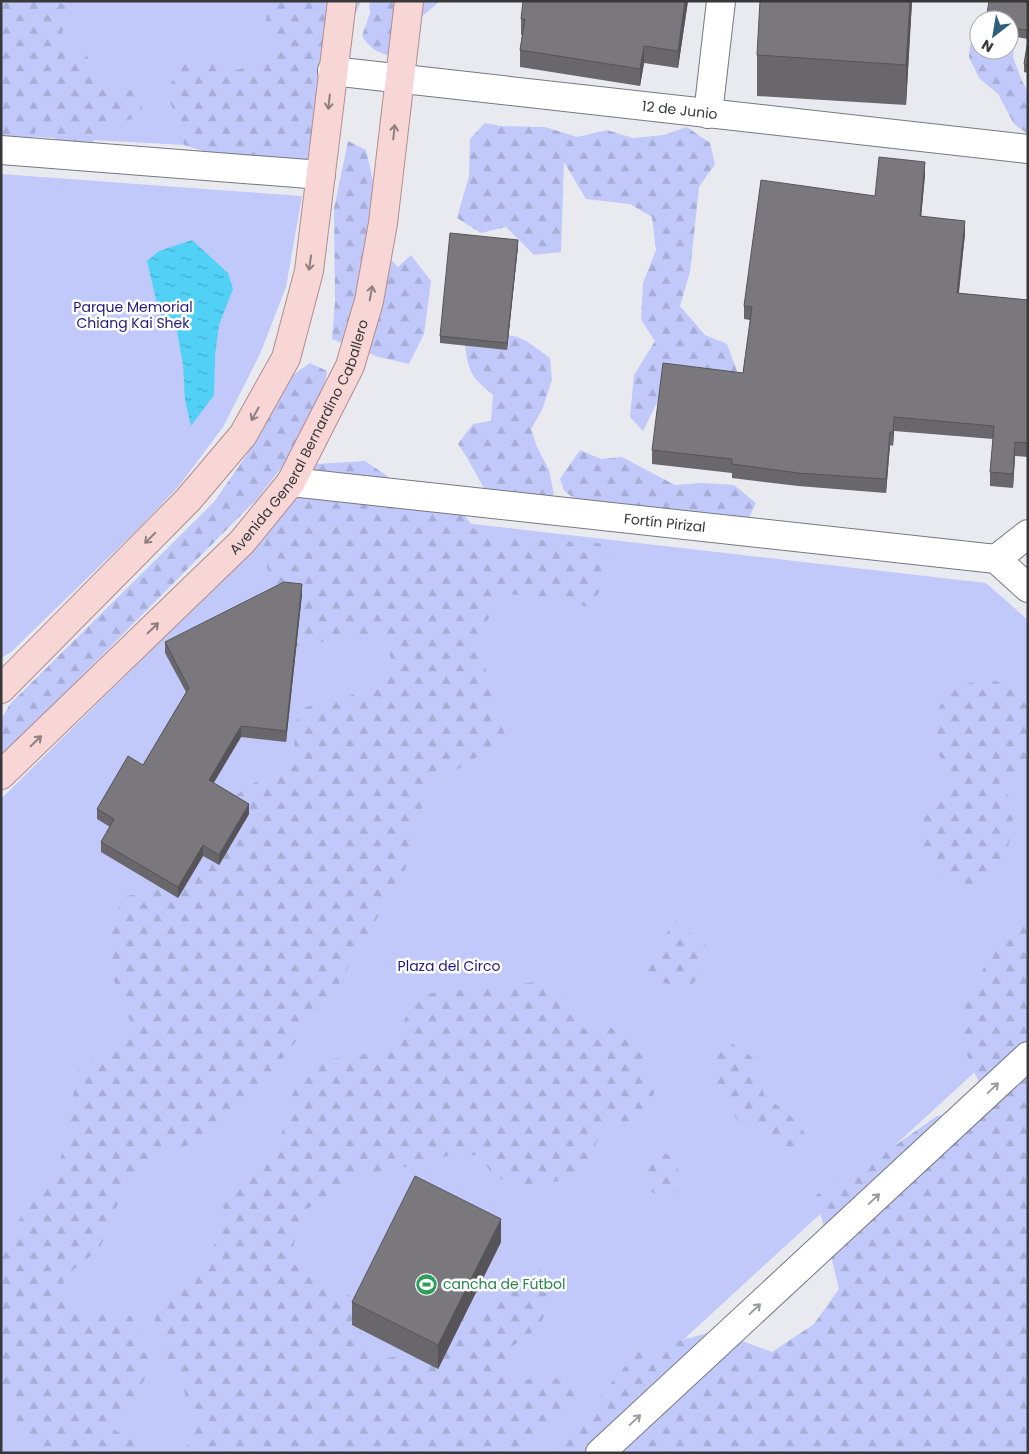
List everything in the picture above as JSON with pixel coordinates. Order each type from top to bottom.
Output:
[{"type":"main road","points":[[3,685],[188,500],[244,435],[286,358],[309,271],[342,1]]},
{"type":"main road","name":"Avenida General Bernardino Caballero","points":[[1,775],[242,542],[291,482],[350,366],[370,301],[383,223],[409,1]]},
{"type":"street","points":[[708,114],[721,1]]},
{"type":"street","name":"12 de Junio","points":[[332,71],[1028,149]]},
{"type":"street","points":[[1,150],[321,175]]},
{"type":"street","name":"Fortín Pirizal","points":[[291,482],[996,559]]},
{"type":"street","points":[[1028,534],[996,559],[1028,588]]},
{"type":"street","points":[[600,1453],[1028,1056]]},
{"type":"green space","points":[[1,1],[325,1],[307,165],[184,145],[1,135]]},
{"type":"green space","points":[[1,1],[56,1],[70,7],[59,43],[82,51],[88,58],[98,79],[139,93],[142,108],[135,118],[117,123],[96,125],[93,145],[63,149],[41,120],[32,139],[1,138]]},
{"type":"green space","points":[[268,1],[359,1],[360,4],[348,30],[350,59],[343,93],[325,139],[309,148],[265,150],[226,168],[206,152],[184,145],[179,123],[166,93],[176,74],[188,61],[209,63],[227,60],[237,70],[269,60],[274,50],[265,31]]},
{"type":"green space","points":[[369,1],[440,1],[419,19],[391,56],[374,49],[362,36],[370,13]]},
{"type":"green space","points":[[970,60],[1014,60],[1028,92],[1028,134],[1014,124],[998,94],[979,78]]},
{"type":"green space","points":[[485,123],[501,126],[545,127],[577,137],[607,130],[633,138],[664,135],[687,127],[710,143],[715,164],[699,187],[690,272],[680,306],[705,335],[727,344],[738,374],[665,386],[643,431],[630,417],[634,375],[655,341],[641,320],[643,283],[656,250],[652,217],[630,204],[586,199],[564,162],[561,252],[534,255],[506,227],[481,233],[457,218],[469,176],[470,139]]},
{"type":"green space","points":[[348,141],[366,150],[375,190],[368,236],[398,267],[411,255],[431,281],[424,334],[409,364],[379,357],[332,339],[335,301],[334,209]]},
{"type":"green space","name":"Parque Memorial Chiang Kai Shek","points":[[1,174],[302,196],[286,287],[260,354],[223,427],[179,486],[140,527],[11,652],[1,658]]},
{"type":"green space","points":[[494,332],[518,337],[550,358],[552,380],[542,410],[531,429],[537,447],[549,470],[554,494],[523,517],[497,512],[458,444],[473,424],[491,421],[493,395],[472,374],[465,345]]},
{"type":"green space","points":[[310,363],[327,371],[321,409],[297,448],[256,500],[1,757],[1,720],[10,704],[214,502],[250,450],[293,375]]},
{"type":"green space","points":[[580,450],[601,459],[622,457],[675,485],[703,483],[734,485],[756,503],[737,543],[616,527],[564,491],[560,479]]},
{"type":"green space","points":[[365,461],[393,480],[452,497],[475,530],[528,539],[609,544],[607,576],[591,607],[499,592],[478,644],[506,738],[427,789],[405,870],[336,989],[266,1080],[194,1143],[150,1159],[121,1196],[100,1248],[63,1278],[68,1307],[131,1316],[154,1361],[132,1404],[105,1425],[139,1443],[139,1453],[40,1453],[25,1436],[1,1389],[1,1247],[61,1157],[79,1067],[134,1031],[109,968],[108,929],[125,896],[152,892],[170,883],[206,858],[211,831],[217,818],[234,797],[256,782],[293,765],[299,708],[344,700],[394,666],[381,634],[362,634],[329,639],[304,649],[282,645],[269,573],[260,543],[276,503],[317,464]]},
{"type":"green space","name":"Plaza del Circo","points":[[299,504],[986,583],[1028,620],[1028,1023],[560,1453],[1,1453],[1,799]]},
{"type":"green space","points":[[992,680],[1012,688],[1028,702],[1028,765],[1013,778],[995,785],[1009,796],[1013,819],[1010,841],[1001,860],[989,875],[974,884],[957,885],[940,877],[925,858],[918,836],[919,819],[928,802],[944,787],[963,780],[951,772],[942,761],[934,735],[935,722],[939,709],[946,697],[958,688],[970,683]]},
{"type":"green space","points":[[1028,917],[1028,1453],[549,1453],[572,1430],[637,1352],[715,1331],[772,1352],[814,1324],[839,1289],[816,1195],[880,1156],[937,1116],[992,1105],[975,1074],[956,1029],[973,987],[1006,928]]},
{"type":"green space","points":[[675,919],[709,949],[704,970],[687,991],[653,979],[645,970]]},
{"type":"green space","points":[[546,980],[576,1003],[583,1028],[632,1028],[655,1089],[645,1126],[605,1121],[585,1171],[559,1181],[526,1185],[493,1177],[481,1155],[448,1156],[410,1166],[356,1176],[304,1211],[289,1260],[324,1285],[352,1297],[359,1330],[382,1360],[426,1347],[508,1286],[538,1269],[555,1286],[540,1327],[504,1352],[511,1385],[538,1376],[561,1379],[576,1394],[534,1445],[518,1453],[186,1453],[192,1424],[182,1381],[166,1359],[154,1325],[159,1298],[195,1274],[222,1234],[224,1193],[255,1173],[281,1137],[288,1105],[298,1082],[313,1059],[352,1058],[393,1044],[416,995],[504,987]]},
{"type":"green space","points":[[730,1042],[756,1060],[764,1095],[790,1115],[808,1137],[796,1158],[738,1120],[729,1109],[712,1080],[712,1047]]},
{"type":"green space","points":[[656,1148],[672,1157],[684,1183],[674,1198],[653,1193],[642,1178],[650,1154]]},
{"type":"water","points":[[192,240],[228,273],[233,289],[219,325],[215,356],[214,395],[191,426],[185,400],[183,365],[177,331],[160,316],[147,261],[159,251]]},
{"type":"building","points":[[523,1],[685,1],[678,51],[644,46],[640,69],[520,50],[525,19],[521,19]]},
{"type":"building","points":[[760,1],[910,1],[906,65],[757,55]]},
{"type":"building","points":[[989,1],[1028,1],[1028,30],[1019,29],[1019,10],[988,10]]},
{"type":"building","points":[[1028,40],[1028,65],[1024,64]]},
{"type":"building","points":[[879,157],[925,162],[920,216],[965,221],[957,293],[1028,300],[1028,443],[1015,442],[1013,474],[990,472],[994,426],[894,417],[893,432],[890,432],[886,479],[798,473],[732,464],[732,459],[652,450],[663,363],[743,373],[752,307],[744,306],[761,180],[875,196]]},
{"type":"building","points":[[450,233],[518,240],[507,343],[440,336]]},
{"type":"building","points":[[284,582],[302,584],[286,731],[241,726],[209,780],[249,804],[219,855],[203,845],[178,887],[101,842],[114,819],[97,809],[128,756],[143,765],[189,688],[165,642]]},
{"type":"building","name":"cancha de Fútbol","points":[[415,1176],[501,1219],[438,1345],[352,1302]]},
{"type":"place","name":"cancha de Fútbol","points":[[427,1284]]}]
